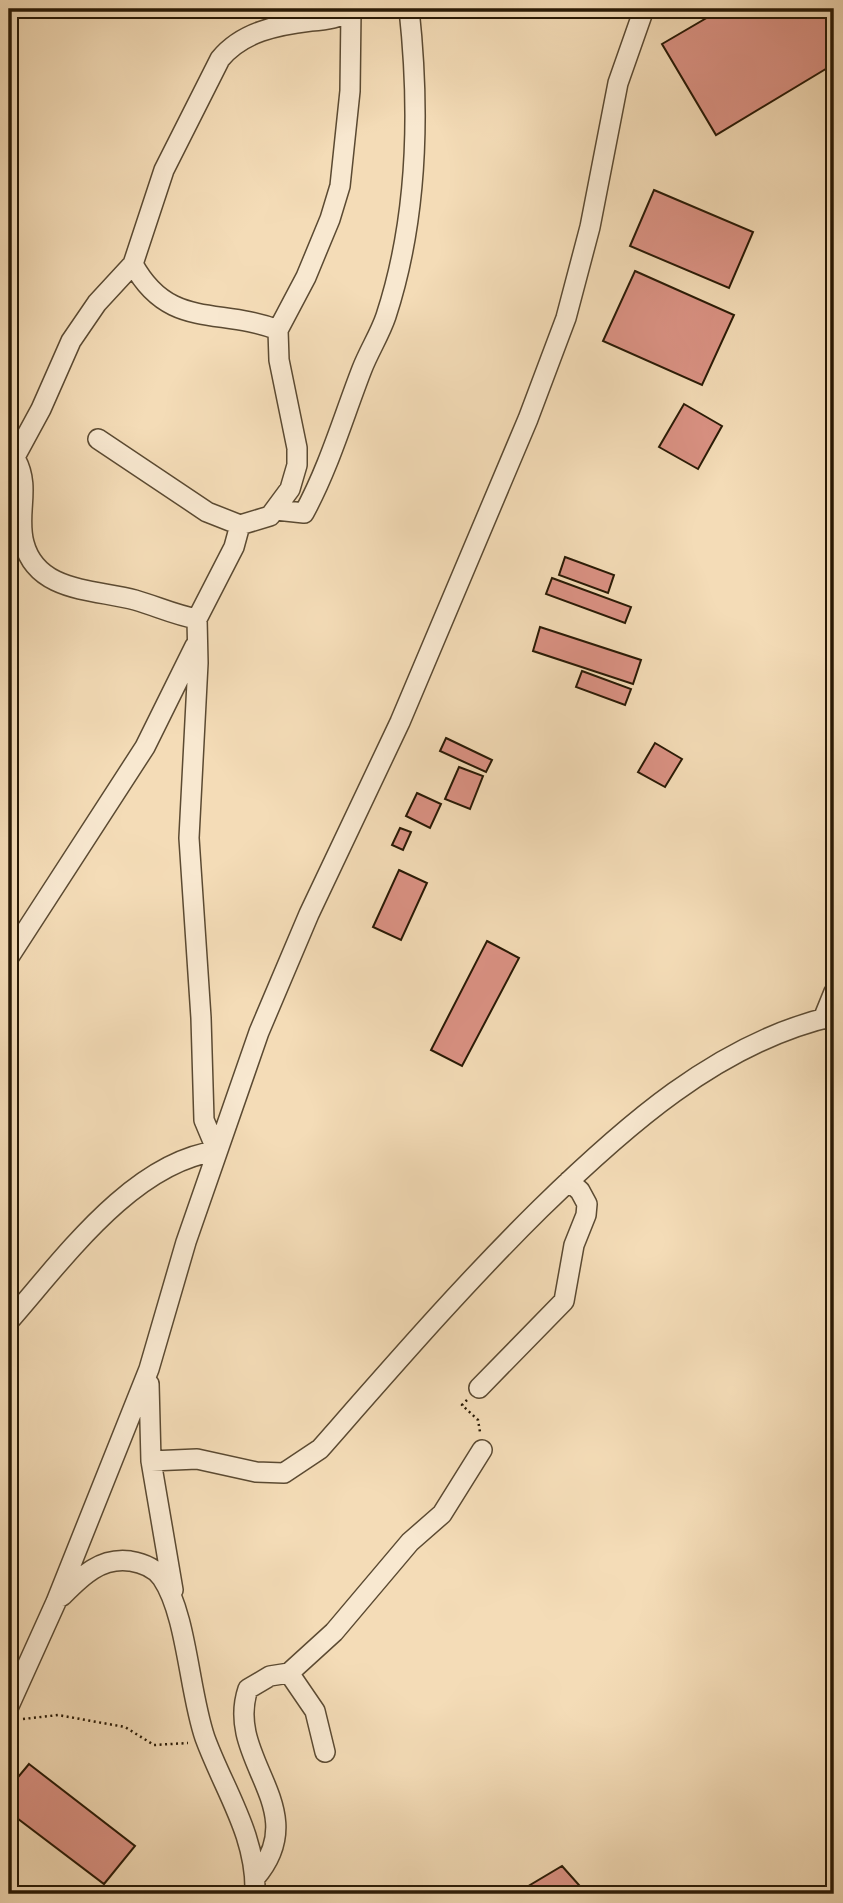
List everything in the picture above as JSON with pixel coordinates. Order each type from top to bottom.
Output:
[{"type":"street","points":[[276,510],[304,513],[323,479],[362,369],[385,318],[396,281],[408,226],[415,97],[409,9]]},
{"type":"street","points":[[15,1712],[149,1369],[186,1242],[259,1032],[304,926],[400,722],[528,419],[566,318],[590,227],[618,83],[644,9]]},
{"type":"street","points":[[98,439],[207,512],[240,525],[258,522],[276,510],[290,489],[298,465],[294,424],[279,360],[278,330],[306,277],[330,219],[340,186],[350,91],[352,10],[328,19],[260,31],[230,47],[220,59],[164,170],[133,264],[97,303],[71,341],[12,464],[25,485],[23,542],[36,569],[50,579],[80,590],[136,601],[197,619]]},
{"type":"street","points":[[133,264],[157,298],[169,305],[189,312],[250,320],[278,330]]},
{"type":"street","points":[[217,1151],[204,1120],[201,1018],[189,838],[197,619],[234,547],[240,525]]},
{"type":"street","points":[[9,957],[145,747],[197,641]]},
{"type":"street","points":[[151,1461],[197,1460],[270,1474],[284,1473],[308,1460],[492,1256],[611,1140],[670,1094],[760,1044],[828,1018],[834,992]]},
{"type":"street","points":[[9,1321],[87,1234],[140,1185],[176,1163],[217,1151]]},
{"type":"street","points":[[479,1388],[564,1301],[574,1245],[586,1215],[587,1203],[580,1191],[569,1181]]},
{"type":"street","points":[[149,1369],[151,1461],[190,1685],[209,1748],[242,1820],[252,1853],[255,1886]]},
{"type":"street","points":[[255,1886],[276,1849],[278,1824],[253,1755],[245,1720],[244,1700],[248,1689],[258,1681],[289,1673],[334,1632],[411,1542],[442,1514],[482,1450]]},
{"type":"street","points":[[57,1602],[85,1573],[101,1564],[124,1560],[143,1563],[161,1577],[177,1611]]},
{"type":"street","points":[[289,1673],[315,1710],[325,1752]]},
{"type":"path","points":[[479,1388],[462,1405],[478,1420],[482,1450]]},
{"type":"path","points":[[15,1712],[58,1715],[125,1727],[153,1745],[205,1742],[209,1748]]},
{"type":"building","points":[[722,9],[834,9],[834,64],[716,135],[662,44]]},
{"type":"building","points":[[654,190],[753,232],[729,288],[630,246]]},
{"type":"building","points":[[635,271],[734,315],[702,385],[603,341]]},
{"type":"building","points":[[684,404],[722,426],[698,469],[659,447]]},
{"type":"building","points":[[565,557],[614,575],[608,593],[559,575]]},
{"type":"building","points":[[552,578],[631,607],[625,623],[546,594]]},
{"type":"building","points":[[540,627],[641,660],[633,684],[533,651]]},
{"type":"building","points":[[582,671],[631,689],[625,705],[576,687]]},
{"type":"building","points":[[446,738],[492,760],[486,772],[440,751]]},
{"type":"building","points":[[655,743],[682,759],[665,787],[638,772]]},
{"type":"building","points":[[459,767],[483,776],[470,809],[445,799]]},
{"type":"building","points":[[417,793],[441,804],[430,828],[406,816]]},
{"type":"building","points":[[400,828],[411,832],[403,850],[392,845]]},
{"type":"building","points":[[399,870],[427,883],[401,940],[373,927]]},
{"type":"building","points":[[487,941],[519,958],[462,1066],[431,1050]]},
{"type":"building","points":[[29,1764],[135,1846],[104,1884],[9,1812],[9,1788]]},
{"type":"building","points":[[562,1866],[587,1894],[515,1894]]}]
